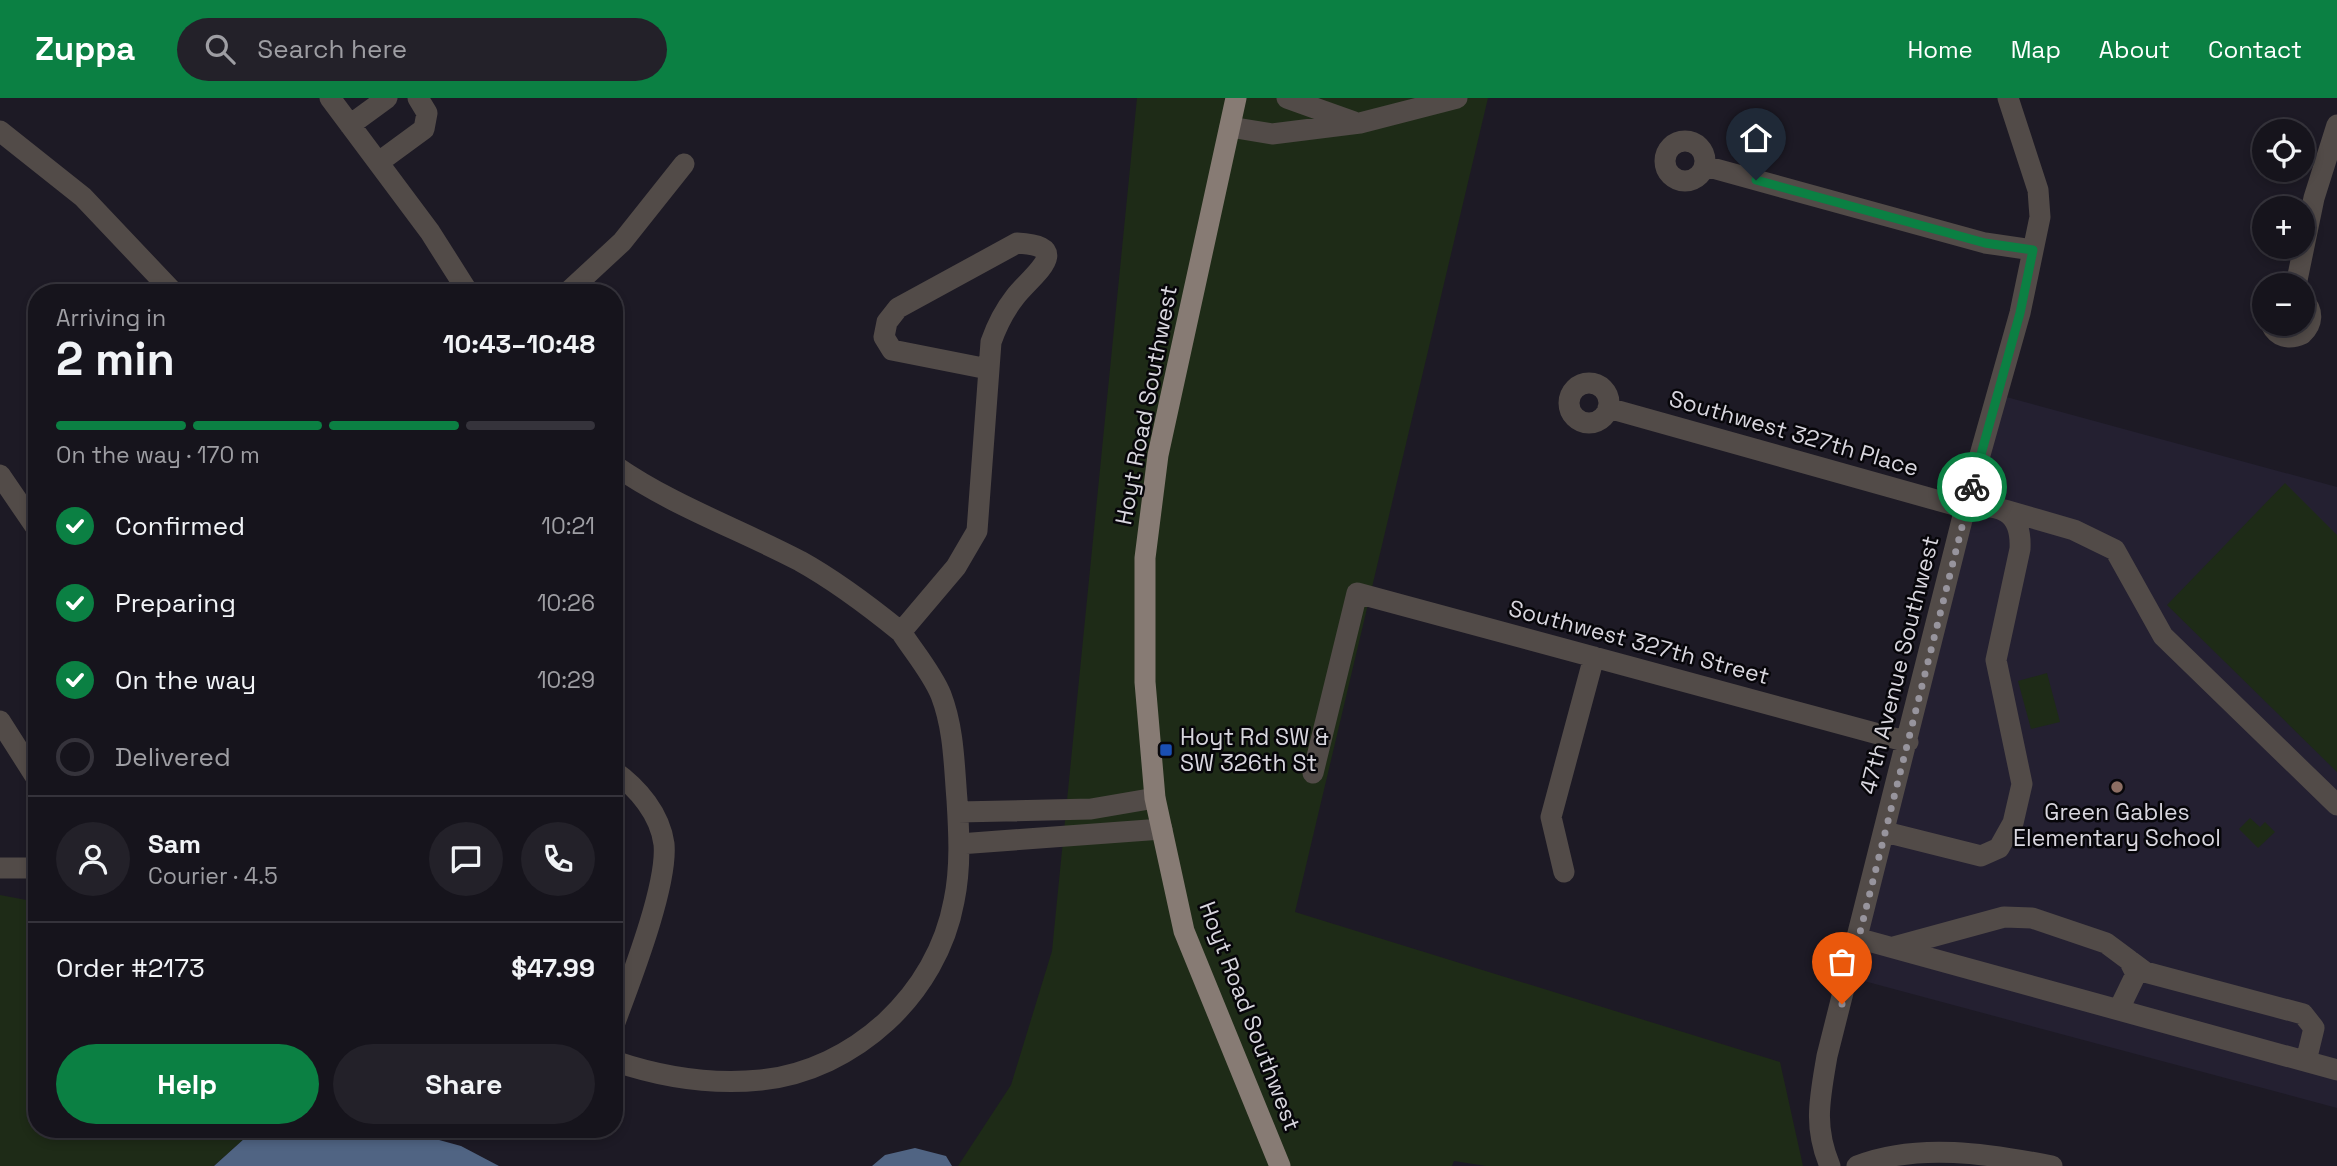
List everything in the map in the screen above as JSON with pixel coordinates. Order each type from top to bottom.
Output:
[{"type":"main road","name":"Hoyt Road Southwest","points":[[1236,98],[1158,455],[1145,558],[1145,682],[1155,799],[1184,931],[1280,1166]]},
{"type":"street","points":[[330,98],[379,162],[463,284]]},
{"type":"street","points":[[350,125],[387,98]]},
{"type":"street","points":[[379,162],[424,129],[427,113],[418,98]]},
{"type":"street","points":[[1287,98],[1360,123]]},
{"type":"street","points":[[1230,127],[1272,134],[1360,123],[1457,98]]},
{"type":"street","name":"47th Avenue Southwest","points":[[1830,1166],[1819,1141],[1820,1099],[1857,938],[1965,508],[1999,395],[2040,217],[2038,190],[2008,98]]},
{"type":"street","points":[[2299,273],[2314,198],[2337,125]]},
{"type":"street","points":[[0,131],[83,197],[165,284]]},
{"type":"street","points":[[577,284],[622,242],[684,164]]},
{"type":"street","points":[[1705,166],[1985,243],[2033,250]]},
{"type":"street","points":[[901,632],[956,567],[977,531],[991,342],[999,320],[1016,296],[1046,265],[1047,255],[1043,248],[1034,244],[1017,243],[898,308],[887,321],[884,337],[892,350],[988,369]]},
{"type":"street","name":"Southwest 327th Place","points":[[1608,408],[1965,508],[1995,506],[2074,530],[2115,550],[2163,635],[2337,805]]},
{"type":"street","points":[[623,470],[665,495],[802,562],[855,596],[901,632],[940,692],[950,723],[959,844],[954,901],[938,948],[914,994],[873,1034],[817,1067],[762,1080],[711,1082],[644,1071],[623,1064]]},
{"type":"street","points":[[0,475],[28,516]]},
{"type":"street","points":[[1885,832],[1981,856],[1999,848],[2013,822],[2022,784],[1996,660],[2021,544],[2013,516],[2005,510]]},
{"type":"street","name":"Southwest 327th Street","points":[[1313,774],[1357,593],[1908,742]]},
{"type":"street","points":[[1564,872],[1551,817],[1594,657]]},
{"type":"street","points":[[0,721],[28,765]]},
{"type":"street","points":[[623,777],[631,783],[655,814],[664,845],[657,896],[623,998]]},
{"type":"street","points":[[958,812],[1091,809],[1155,799]]},
{"type":"street","points":[[959,844],[1161,829]]},
{"type":"street","points":[[0,868],[28,868]]},
{"type":"street","points":[[1893,947],[2017,915],[2089,935],[2119,951],[2145,972],[2303,1014],[2314,1028],[2306,1062]]},
{"type":"street","points":[[1857,938],[2337,1070]]},
{"type":"street","points":[[2119,1009],[2136,974],[2129,960]]},
{"type":"street","points":[[1857,1166],[1873,1160],[1918,1154],[1984,1153],[2052,1166]]},
{"type":"shaded area","name":"Green Gables Elementary School","points":[[1999,395],[2337,487],[2337,1108],[1849,977]]},
{"type":"green space","points":[[1137,98],[1488,98],[1295,912],[1780,1062],[1803,1166],[1486,1166],[1454,1161],[1452,1166],[958,1166],[1011,1085],[1052,951]]},
{"type":"green space","points":[[2285,483],[2337,535],[2337,772],[2167,605]]},
{"type":"green space","points":[[2047,673],[2060,722],[2031,729],[2018,681]]},
{"type":"green space","points":[[2250,818],[2260,827],[2265,822],[2275,832],[2258,848],[2239,829]]},
{"type":"green space","points":[[0,895],[28,900],[28,1138],[245,1138],[214,1166],[0,1166]]},
{"type":"water","points":[[245,1138],[432,1138],[461,1146],[499,1166],[214,1166]]},
{"type":"water","points":[[915,1148],[946,1156],[952,1166],[872,1166],[885,1155]]},
{"type":"way so far","points":[[1842,1004],[1972,487]]},
{"type":"place","name":"Hoyt Rd SW & SW 326th St","points":[[1166,750]]},
{"type":"place","name":"Green Gables Elementary School","points":[[2117,787]]},
{"type":"route","points":[[1756,180],[1985,243],[2033,250],[1999,395],[1972,487]]}]
